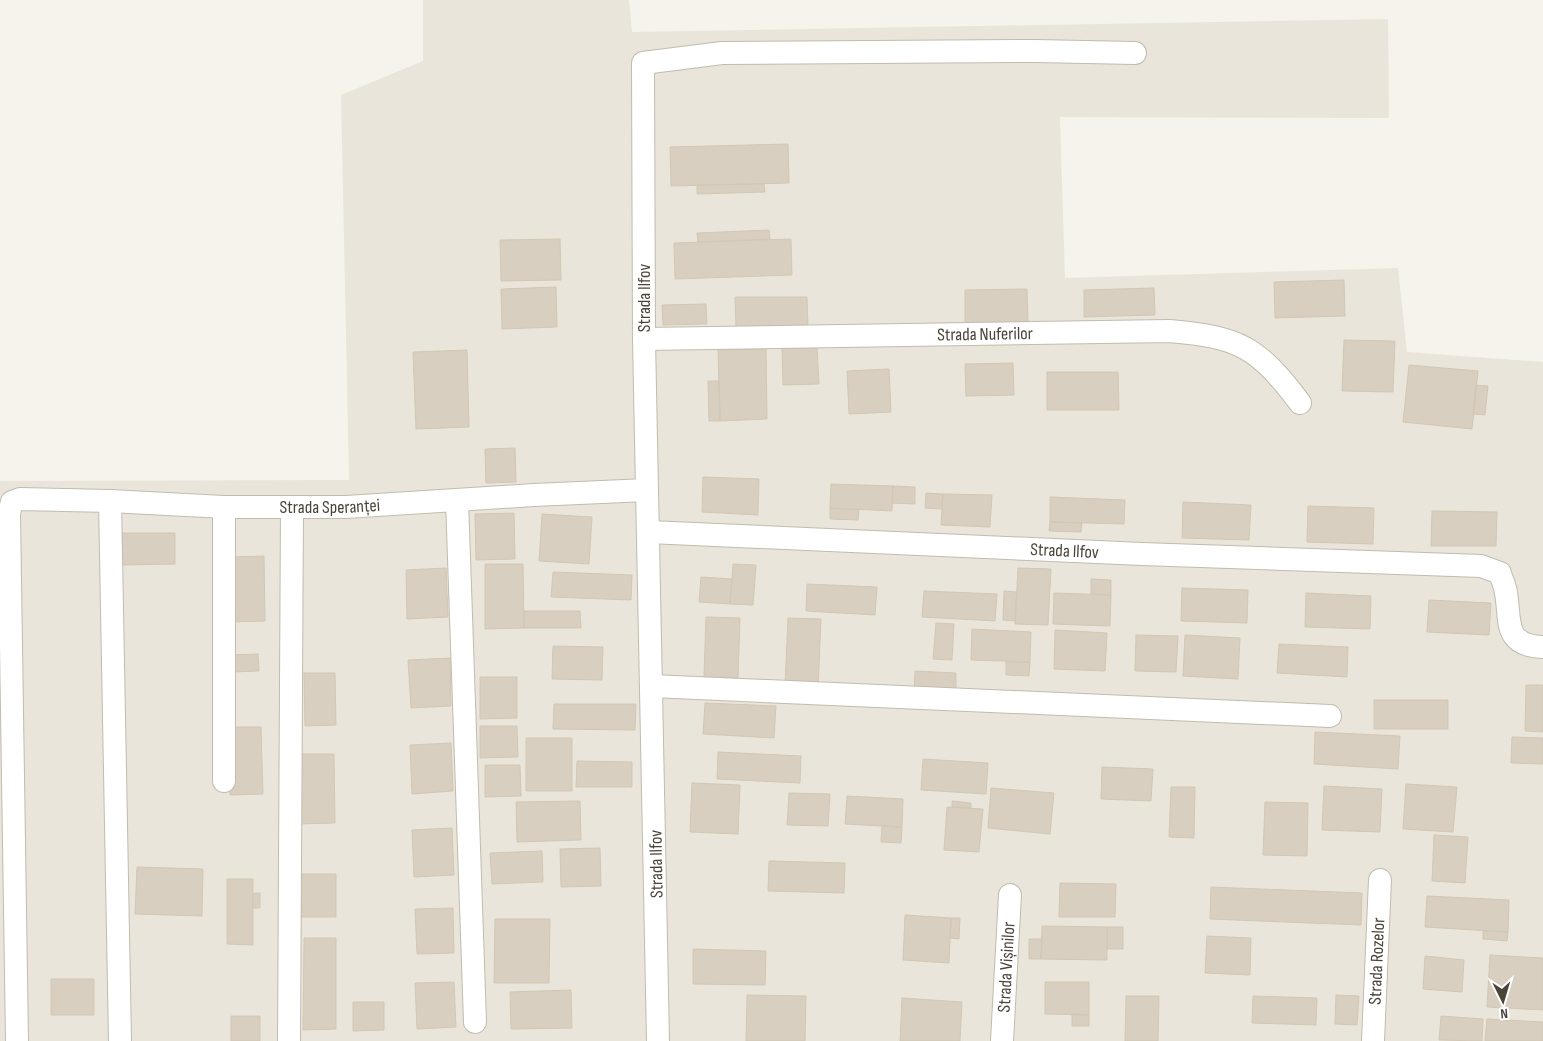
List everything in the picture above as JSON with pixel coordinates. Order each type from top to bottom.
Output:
[{"type":"street","name":"Strada Ilfov","points":[[658,1041],[644,339],[643,63],[722,53],[1035,51],[1135,53]]},
{"type":"street","name":"Strada Nuferilor","points":[[644,339],[1169,331],[1208,334],[1237,343],[1259,357],[1280,377],[1300,403]]},
{"type":"street","name":"Strada Speranței","points":[[17,1041],[9,513],[12,502],[20,499],[110,501],[224,507],[346,507],[647,490]]},
{"type":"street","points":[[458,500],[475,1022]]},
{"type":"street","points":[[110,501],[120,1041]]},
{"type":"street","points":[[224,507],[224,781]]},
{"type":"street","points":[[289,1041],[292,508]]},
{"type":"street","name":"Strada Ilfov","points":[[649,532],[1481,566],[1500,573],[1506,589],[1510,629],[1520,641],[1535,647],[1543,647]]},
{"type":"street","points":[[652,686],[1330,716]]},
{"type":"street","name":"Strada Rozelor","points":[[1373,1041],[1380,880]]},
{"type":"street","name":"Strada Vișinilor","points":[[1002,1041],[1010,895]]},
{"type":"shaded area","points":[[423,0],[629,0],[632,32],[1388,19],[1389,118],[1060,117],[1065,278],[1398,268],[1407,352],[1543,362],[1543,1041],[0,1041],[0,481],[349,480],[341,95],[423,61]]},
{"type":"building","points":[[788,144],[789,183],[671,186],[670,147]]},
{"type":"building","points":[[764,184],[765,192],[697,194],[697,185]]},
{"type":"building","points":[[769,230],[770,239],[698,242],[697,233]]},
{"type":"building","points":[[560,239],[561,280],[501,281],[500,240]]},
{"type":"building","points":[[791,239],[792,275],[675,279],[674,243]]},
{"type":"building","points":[[1344,280],[1345,316],[1275,318],[1274,282]]},
{"type":"building","points":[[556,287],[557,327],[502,329],[501,289]]},
{"type":"building","points":[[1154,288],[1155,315],[1084,317],[1084,290]]},
{"type":"building","points":[[1027,289],[1028,323],[965,323],[965,290]]},
{"type":"building","points":[[735,297],[807,297],[808,328],[736,328]]},
{"type":"building","points":[[706,304],[707,324],[663,325],[662,305]]},
{"type":"building","points":[[1344,340],[1395,341],[1393,392],[1342,391]]},
{"type":"building","points":[[817,347],[819,384],[783,385],[782,348]]},
{"type":"building","points":[[766,349],[767,419],[720,421],[718,350]]},
{"type":"building","points":[[467,350],[469,427],[416,429],[413,352]]},
{"type":"building","points":[[1013,363],[1014,395],[966,396],[965,364]]},
{"type":"building","points":[[1409,365],[1478,371],[1472,429],[1403,422]]},
{"type":"building","points":[[889,369],[891,412],[849,414],[847,371]]},
{"type":"building","points":[[1047,372],[1118,372],[1119,410],[1047,410]]},
{"type":"building","points":[[708,381],[719,381],[720,421],[709,421]]},
{"type":"building","points":[[1476,385],[1488,386],[1485,415],[1473,414]]},
{"type":"building","points":[[515,448],[516,482],[486,483],[485,449]]},
{"type":"building","points":[[703,477],[759,479],[758,515],[702,512]]},
{"type":"building","points":[[831,484],[893,486],[892,511],[830,508]]},
{"type":"building","points":[[893,486],[915,487],[915,504],[892,503]]},
{"type":"building","points":[[926,493],[943,494],[942,509],[925,508]]},
{"type":"building","points":[[943,494],[992,495],[990,527],[941,525]]},
{"type":"building","points":[[1050,497],[1125,500],[1124,524],[1050,522]]},
{"type":"building","points":[[1183,502],[1251,505],[1249,540],[1182,538]]},
{"type":"building","points":[[1308,506],[1374,508],[1373,544],[1307,542]]},
{"type":"building","points":[[830,508],[859,510],[858,520],[830,519]]},
{"type":"building","points":[[1432,511],[1497,512],[1496,546],[1431,546]]},
{"type":"building","points":[[514,513],[515,559],[476,560],[475,514]]},
{"type":"building","points":[[542,514],[592,517],[589,564],[539,561]]},
{"type":"building","points":[[1050,522],[1082,523],[1081,532],[1049,531]]},
{"type":"building","points":[[120,533],[175,533],[175,564],[121,565]]},
{"type":"building","points":[[264,556],[265,621],[230,622],[230,557]]},
{"type":"building","points":[[485,564],[523,564],[524,628],[485,629]]},
{"type":"building","points":[[733,564],[756,565],[753,605],[730,604]]},
{"type":"building","points":[[446,568],[448,617],[407,619],[406,570]]},
{"type":"building","points":[[1018,568],[1051,569],[1048,625],[1015,624]]},
{"type":"building","points":[[553,572],[632,575],[631,600],[551,597]]},
{"type":"building","points":[[701,577],[732,579],[730,604],[699,602]]},
{"type":"building","points":[[1091,579],[1111,580],[1111,595],[1091,594]]},
{"type":"building","points":[[807,584],[877,587],[875,615],[806,611]]},
{"type":"building","points":[[1182,588],[1248,590],[1247,623],[1181,621]]},
{"type":"building","points":[[924,591],[997,594],[995,621],[922,617]]},
{"type":"building","points":[[1004,591],[1017,592],[1015,621],[1003,620]]},
{"type":"building","points":[[1054,593],[1111,595],[1110,626],[1053,624]]},
{"type":"building","points":[[1306,593],[1371,596],[1370,629],[1305,627]]},
{"type":"building","points":[[1429,600],[1491,603],[1489,635],[1427,632]]},
{"type":"building","points":[[524,611],[580,611],[581,628],[524,628]]},
{"type":"building","points":[[706,617],[740,618],[738,678],[704,677]]},
{"type":"building","points":[[788,618],[821,619],[818,688],[785,686]]},
{"type":"building","points":[[936,623],[954,624],[952,660],[933,659]]},
{"type":"building","points":[[972,629],[1031,632],[1030,662],[971,660]]},
{"type":"building","points":[[1055,630],[1107,633],[1105,671],[1054,669]]},
{"type":"building","points":[[1136,635],[1178,636],[1176,672],[1135,671]]},
{"type":"building","points":[[1185,635],[1240,638],[1238,679],[1183,676]]},
{"type":"building","points":[[1279,644],[1348,647],[1347,677],[1277,673]]},
{"type":"building","points":[[553,646],[603,647],[602,680],[552,679]]},
{"type":"building","points":[[258,654],[259,671],[231,672],[231,655]]},
{"type":"building","points":[[450,658],[451,706],[411,708],[408,660]]},
{"type":"building","points":[[1006,662],[1030,662],[1029,676],[1006,675]]},
{"type":"building","points":[[915,671],[956,673],[956,694],[914,692]]},
{"type":"building","points":[[304,673],[335,673],[336,725],[305,726]]},
{"type":"building","points":[[480,677],[517,677],[517,718],[480,719]]},
{"type":"building","points":[[1526,685],[1543,685],[1543,732],[1525,731]]},
{"type":"building","points":[[1374,700],[1448,700],[1448,729],[1374,729]]},
{"type":"building","points":[[705,703],[776,706],[774,738],[703,734]]},
{"type":"building","points":[[554,704],[636,704],[635,730],[553,729]]},
{"type":"building","points":[[480,726],[517,726],[518,757],[480,758]]},
{"type":"building","points":[[229,727],[261,727],[263,794],[230,795]]},
{"type":"building","points":[[1315,732],[1400,736],[1398,769],[1314,764]]},
{"type":"building","points":[[1512,737],[1543,738],[1543,764],[1511,763]]},
{"type":"building","points":[[526,738],[572,738],[572,791],[526,791]]},
{"type":"building","points":[[451,743],[453,791],[412,794],[410,745]]},
{"type":"building","points":[[718,752],[801,756],[800,783],[717,779]]},
{"type":"building","points":[[296,754],[334,754],[335,823],[298,824]]},
{"type":"building","points":[[923,759],[988,763],[986,794],[921,790]]},
{"type":"building","points":[[577,761],[632,762],[632,787],[576,787]]},
{"type":"building","points":[[485,765],[520,765],[521,796],[485,797]]},
{"type":"building","points":[[1102,767],[1153,769],[1151,801],[1101,799]]},
{"type":"building","points":[[692,783],[740,785],[738,834],[690,832]]},
{"type":"building","points":[[1406,784],[1457,787],[1453,832],[1403,829]]},
{"type":"building","points":[[1324,786],[1382,789],[1380,832],[1322,830]]},
{"type":"building","points":[[1171,787],[1195,787],[1194,838],[1169,837]]},
{"type":"building","points":[[991,788],[1054,793],[1050,834],[988,828]]},
{"type":"building","points":[[789,793],[830,794],[828,826],[787,825]]},
{"type":"building","points":[[847,796],[903,799],[902,827],[845,824]]},
{"type":"building","points":[[580,801],[581,840],[517,842],[516,802]]},
{"type":"building","points":[[952,801],[971,803],[971,808],[952,807]]},
{"type":"building","points":[[1265,802],[1308,803],[1307,856],[1263,855]]},
{"type":"building","points":[[947,807],[983,809],[979,852],[944,850]]},
{"type":"building","points":[[882,826],[902,827],[901,843],[881,842]]},
{"type":"building","points":[[452,828],[454,875],[414,877],[412,830]]},
{"type":"building","points":[[1434,835],[1468,837],[1465,883],[1432,881]]},
{"type":"building","points":[[600,848],[601,886],[561,887],[560,849]]},
{"type":"building","points":[[542,851],[543,882],[492,884],[490,853]]},
{"type":"building","points":[[769,861],[845,863],[844,893],[768,891]]},
{"type":"building","points":[[137,867],[203,869],[202,916],[135,914]]},
{"type":"building","points":[[302,874],[336,874],[336,917],[301,917]]},
{"type":"building","points":[[227,879],[253,879],[253,945],[227,944]]},
{"type":"building","points":[[1060,883],[1116,884],[1115,917],[1059,917]]},
{"type":"building","points":[[1211,887],[1362,893],[1361,925],[1210,919]]},
{"type":"building","points":[[253,893],[260,893],[260,908],[253,908]]},
{"type":"building","points":[[1427,896],[1509,900],[1508,932],[1425,927]]},
{"type":"building","points":[[453,908],[454,953],[417,954],[415,909]]},
{"type":"building","points":[[905,915],[951,918],[949,963],[903,960]]},
{"type":"building","points":[[951,918],[960,918],[959,939],[950,938]]},
{"type":"building","points":[[495,919],[550,919],[549,983],[494,983]]},
{"type":"building","points":[[1042,926],[1107,927],[1107,960],[1041,959]]},
{"type":"building","points":[[1107,927],[1123,927],[1123,949],[1107,949]]},
{"type":"building","points":[[1483,931],[1508,932],[1507,941],[1483,939]]},
{"type":"building","points":[[1207,936],[1251,938],[1250,975],[1205,973]]},
{"type":"building","points":[[304,938],[336,938],[336,1029],[303,1030]]},
{"type":"building","points":[[1029,939],[1042,939],[1041,959],[1029,959]]},
{"type":"building","points":[[693,949],[766,951],[765,985],[693,984]]},
{"type":"building","points":[[1490,955],[1543,958],[1543,1010],[1487,1007]]},
{"type":"building","points":[[1425,956],[1464,960],[1462,992],[1423,989]]},
{"type":"building","points":[[51,979],[94,979],[94,1015],[51,1015]]},
{"type":"building","points":[[454,982],[456,1027],[417,1029],[415,983]]},
{"type":"building","points":[[1045,982],[1089,982],[1089,1015],[1045,1014]]},
{"type":"building","points":[[571,990],[572,1028],[511,1029],[510,992]]},
{"type":"building","points":[[747,995],[806,996],[805,1041],[746,1041]]},
{"type":"building","points":[[1336,995],[1359,996],[1357,1025],[1335,1024]]},
{"type":"building","points":[[1126,996],[1159,996],[1158,1041],[1125,1041]]},
{"type":"building","points":[[1253,996],[1317,998],[1316,1025],[1252,1023]]},
{"type":"building","points":[[902,998],[962,1002],[960,1041],[900,1041]]},
{"type":"building","points":[[353,1002],[384,1002],[384,1030],[353,1031]]},
{"type":"building","points":[[1072,1014],[1089,1015],[1089,1026],[1072,1026]]},
{"type":"building","points":[[231,1016],[260,1016],[260,1041],[231,1041]]},
{"type":"building","points":[[1441,1016],[1483,1019],[1482,1041],[1439,1040]]},
{"type":"building","points":[[1487,1019],[1543,1022],[1543,1041],[1485,1041]]}]
